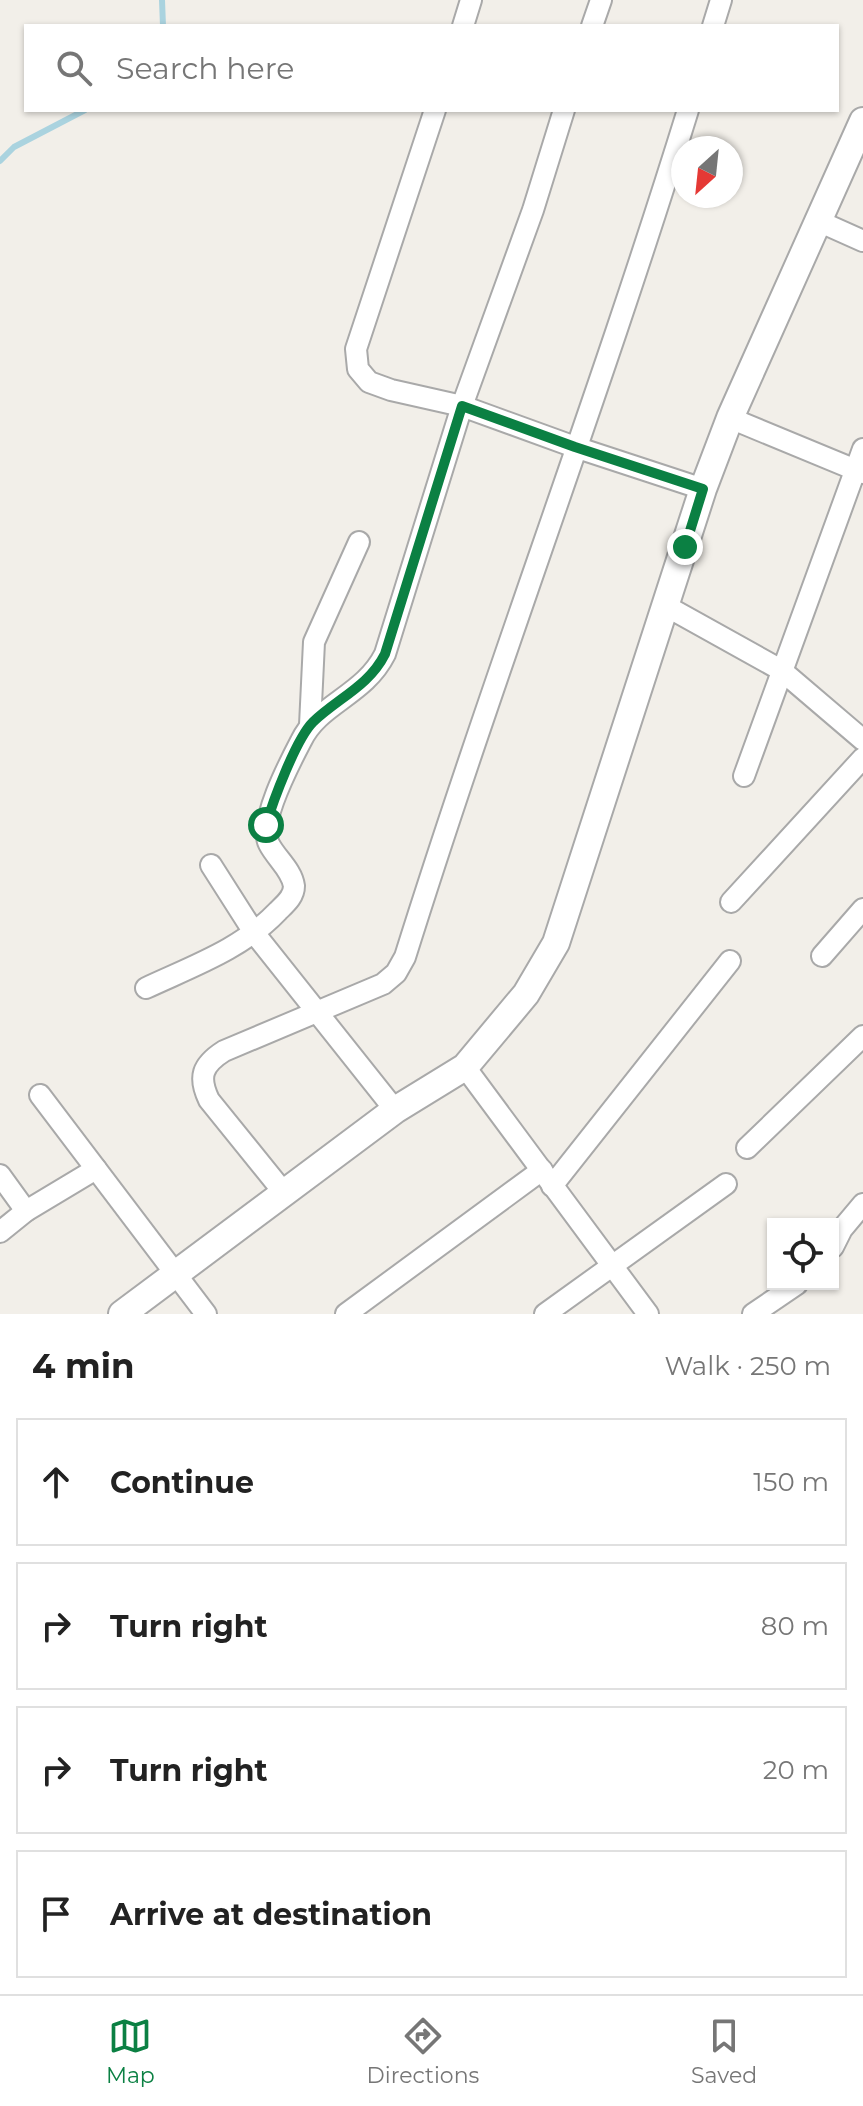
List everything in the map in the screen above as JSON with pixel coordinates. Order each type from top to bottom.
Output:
[{"type":"street","points":[[464,24],[471,0]]},
{"type":"street","points":[[593,24],[601,0]]},
{"type":"street","points":[[714,24],[721,0]]},
{"type":"street","points":[[434,112],[356,349],[358,369],[369,382],[391,390],[462,406],[703,489]]},
{"type":"street","points":[[146,988],[255,934],[292,897],[294,887],[290,874],[267,841],[266,825],[301,739],[310,725],[364,684],[377,670],[385,654],[462,406],[533,210],[563,112]]},
{"type":"street","points":[[285,1194],[209,1100],[201,1072],[210,1060],[224,1051],[383,984],[396,973],[405,957],[575,447],[644,254],[687,112]]},
{"type":"street","points":[[122,1314],[395,1110],[465,1067],[526,994],[556,943],[703,489],[730,418],[816,220],[863,121]]},
{"type":"street","points":[[816,220],[863,241]]},
{"type":"street","points":[[730,418],[860,464],[744,776]]},
{"type":"street","points":[[310,725],[314,642],[359,542]]},
{"type":"street","points":[[666,606],[781,670],[863,740]]},
{"type":"street","points":[[731,902],[863,758]]},
{"type":"street","points":[[211,865],[255,934],[395,1110]]},
{"type":"street","points":[[822,956],[863,909]]},
{"type":"street","points":[[346,1314],[547,1178],[730,961]]},
{"type":"street","points":[[747,1148],[863,1036]]},
{"type":"street","points":[[465,1067],[648,1314]]},
{"type":"street","points":[[40,1095],[206,1314]]},
{"type":"street","points":[[0,1232],[26,1211],[96,1169]]},
{"type":"street","points":[[0,1175],[26,1211]]},
{"type":"street","points":[[545,1314],[726,1184]]},
{"type":"street","points":[[839,1235],[863,1204]]},
{"type":"street","points":[[753,1314],[788,1290]]},
{"type":"waterway","points":[[162,0],[163,24]]},
{"type":"waterway","points":[[0,161],[14,147],[81,112]]},
{"type":"route","points":[[266,825],[301,739],[310,725],[364,684],[377,670],[385,654],[462,406],[703,489],[685,547]]}]
